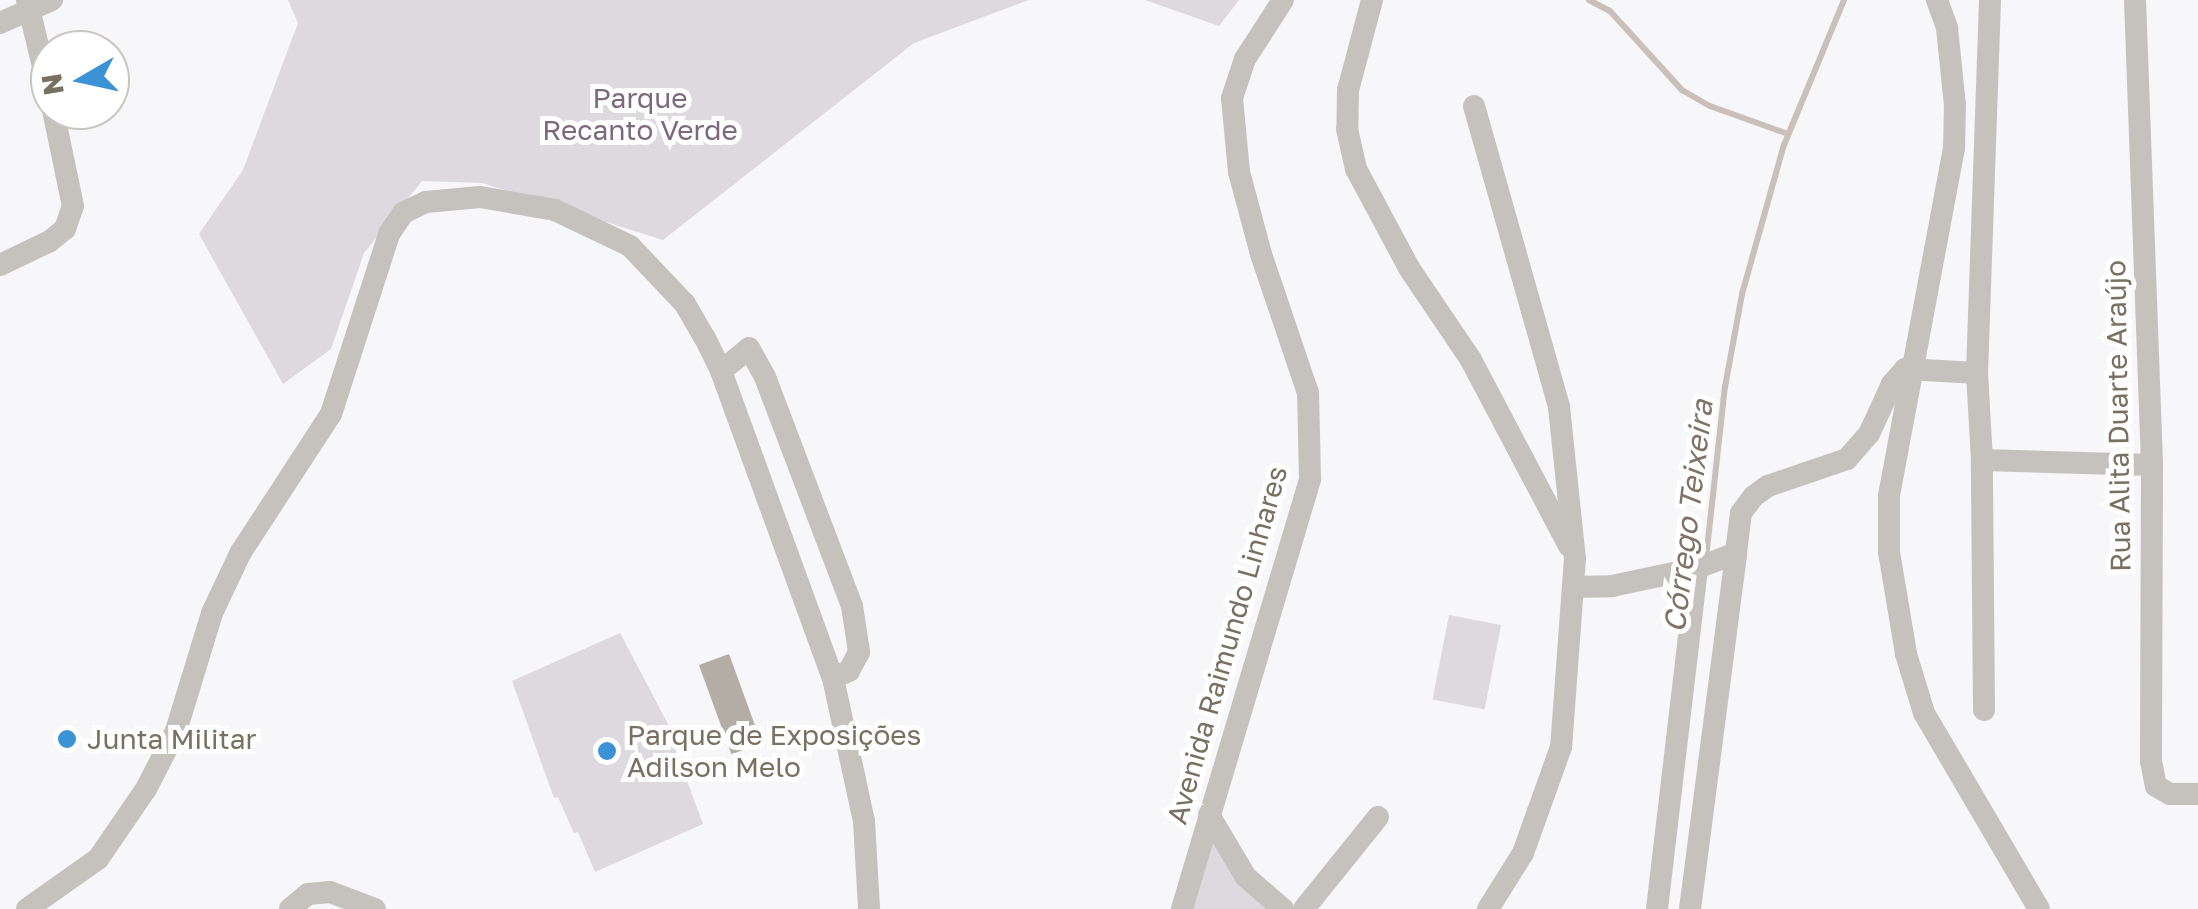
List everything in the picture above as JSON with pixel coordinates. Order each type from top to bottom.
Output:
[{"type":"street","points":[[0,23],[28,4],[52,0]]},
{"type":"street","name":"Avenida Raimundo Linhares","points":[[1182,909],[1310,479],[1308,393],[1261,254],[1239,172],[1232,98],[1245,59],[1283,0]]},
{"type":"street","points":[[1372,0],[1348,90],[1348,129],[1356,169],[1392,240],[1472,360],[1574,558]]},
{"type":"street","points":[[1938,0],[1949,48],[1954,148],[1940,244],[1889,496],[1889,552],[1906,654],[1924,713],[2039,909]]},
{"type":"street","points":[[1984,710],[1982,460],[1977,373],[1990,0]]},
{"type":"street","name":"Rua Alita Duarte Araújo","points":[[2135,0],[2152,465],[2151,761],[2156,786],[2170,794],[2198,794]]},
{"type":"street","points":[[28,4],[34,30]]},
{"type":"street","points":[[1474,106],[1558,407],[1574,558],[1562,747],[1522,853],[1488,909]]},
{"type":"street","points":[[0,264],[50,240],[64,228],[74,206],[57,130]]},
{"type":"street","points":[[27,909],[98,858],[146,789],[176,731],[212,613],[241,552],[332,414],[378,262],[403,213],[426,202],[480,197],[555,210],[630,246],[685,304],[721,371],[833,678],[864,821],[869,909]]},
{"type":"street","points":[[721,371],[750,348],[852,606],[859,652],[849,671],[833,678]]},
{"type":"street","points":[[1690,909],[1741,513],[1768,486],[1847,460],[1869,434],[1899,374],[1914,366],[1977,373]]},
{"type":"street","points":[[1982,460],[2152,465]]},
{"type":"street","points":[[770,505],[808,488]]},
{"type":"street","points":[[786,552],[826,536]]},
{"type":"street","points":[[1574,587],[1612,586],[1697,568],[1736,553]]},
{"type":"street","points":[[1657,909],[1697,568]]},
{"type":"street","points":[[1209,815],[1246,877],[1283,909]]},
{"type":"street","points":[[1304,909],[1378,818]]},
{"type":"street","points":[[290,909],[308,894],[330,892],[375,909]]},
{"type":"green space","name":"Parque Recanto Verde","points":[[288,0],[1029,0],[914,43],[663,240],[482,183],[422,181],[364,253],[331,349],[283,384],[199,234],[243,170],[298,23]]},
{"type":"green space","points":[[1145,0],[1239,0],[1219,26]]},
{"type":"green space","points":[[1449,615],[1501,625],[1485,710],[1433,699]]},
{"type":"green space","name":"Parque de Exposições Adilson Melo","points":[[620,633],[678,743],[674,746],[703,824],[595,872],[578,832],[574,833],[558,797],[554,798],[512,681]]},
{"type":"green space","points":[[1210,837],[1269,909],[1191,909]]},
{"type":"building","points":[[729,654],[761,743],[731,754],[699,665]]},
{"type":"waterway","name":"Córrego Teixeira","points":[[1589,0],[1610,11],[1682,90],[1710,106],[1788,134]]},
{"type":"waterway","name":"Córrego Teixeira","points":[[1706,558],[1725,387],[1742,294],[1784,145],[1844,0]]},
{"type":"place","name":"Junta Militar","points":[[67,739]]},
{"type":"place","name":"Parque de Exposições Adilson Melo","points":[[607,751]]}]
